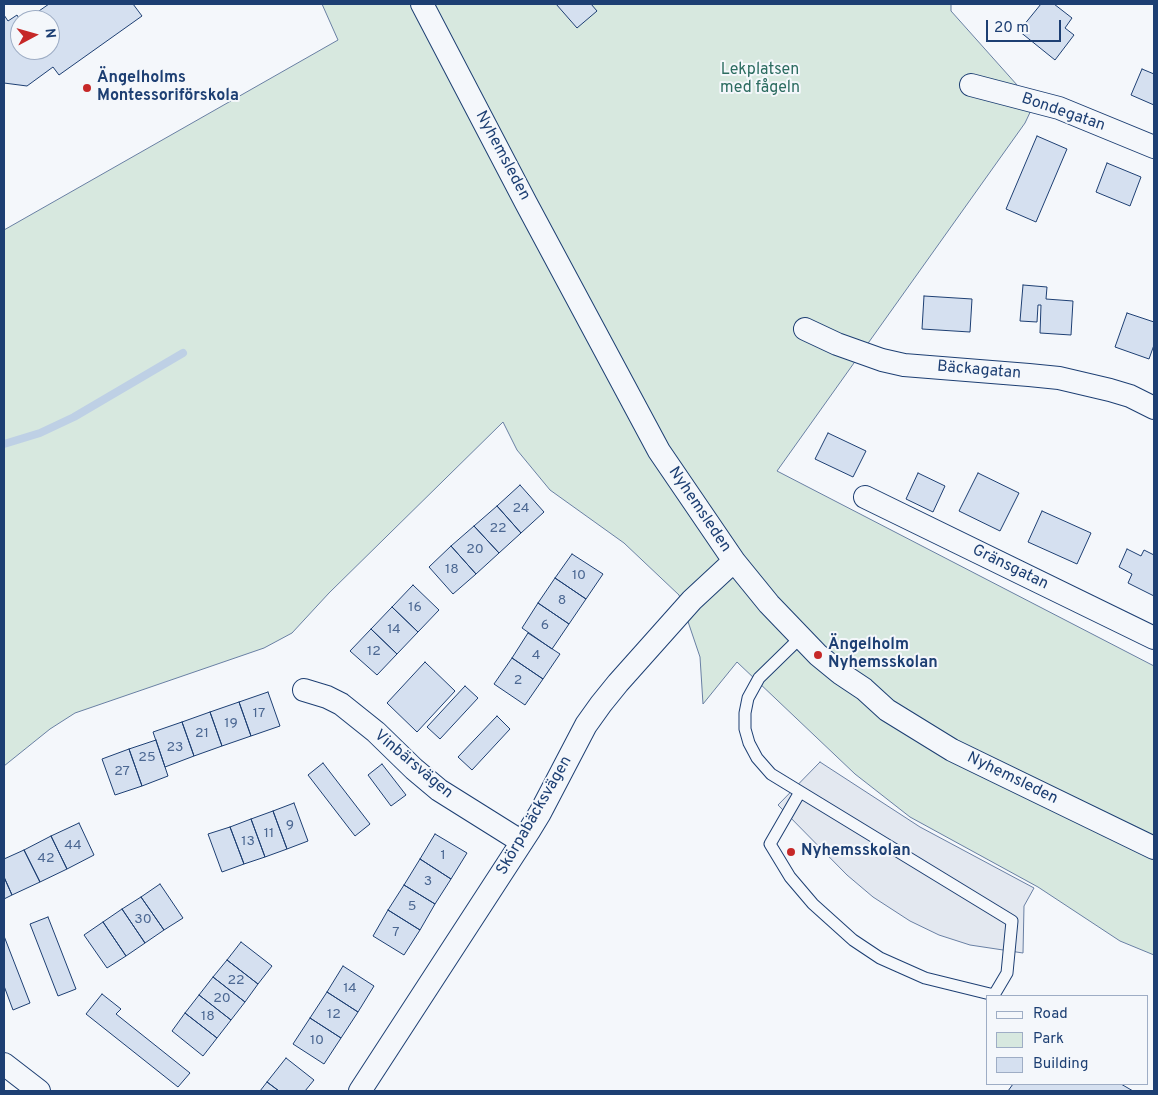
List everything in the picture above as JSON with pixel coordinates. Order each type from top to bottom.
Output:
[{"type":"street","name":"Nyhemsleden","points":[[422,4],[659,451],[734,560],[769,604],[818,655],[840,673],[864,688],[887,710],[952,750],[1154,848]]},
{"type":"street","name":"Bondegatan","points":[[971,85],[1059,108],[1154,147]]},
{"type":"street","name":"Bäckagatan","points":[[805,329],[837,344],[882,360],[904,365],[1059,378],[1130,396],[1154,408]]},
{"type":"street","name":"Gränsgatan","points":[[865,497],[1154,638]]},
{"type":"street","name":"Skörpabäcksvägen","points":[[360,1091],[540,813],[586,725],[634,665],[692,600],[734,560]]},
{"type":"street","name":"Vinbärsvägen","points":[[304,690],[341,704],[376,732],[439,790],[522,842]]},
{"type":"street","points":[[4,1064],[39,1091]]},
{"type":"lane","points":[[800,792],[770,844],[790,877],[813,904],[853,940],[880,958],[925,978],[994,995],[1007,973],[1012,921],[771,774],[757,758],[746,729],[745,714],[748,698],[760,678],[801,637]]},
{"type":"green space","name":"Lekplatsen med fågeln","points":[[322,4],[951,4],[951,11],[1034,104],[1025,123],[777,471],[1154,666],[1154,955],[1120,941],[1038,887],[910,817],[855,774],[737,662],[703,704],[700,657],[679,595],[624,543],[550,490],[517,450],[503,422],[329,593],[292,633],[264,648],[75,713],[50,729],[4,766],[4,230],[338,40]]},
{"type":"shaded area","points":[[820,762],[920,827],[1034,888],[1024,906],[1023,953],[970,945],[939,935],[910,921],[873,897],[847,875],[778,805]]},
{"type":"building","points":[[49,4],[133,4],[142,16],[59,75],[53,67],[27,86],[4,83],[4,15],[8,21],[10,20],[10,60],[60,60],[60,10],[40,10]]},
{"type":"building","points":[[556,4],[591,4],[597,11],[577,28]]},
{"type":"building","points":[[1041,4],[1054,4],[1072,18],[1065,28],[1074,35],[1055,60],[1019,31]]},
{"type":"building","points":[[1142,69],[1154,74],[1154,105],[1131,95]]},
{"type":"building","points":[[1037,136],[1067,149],[1036,222],[1006,209]]},
{"type":"building","points":[[1107,163],[1141,177],[1130,206],[1096,192]]},
{"type":"building","points":[[1023,285],[1047,287],[1046,299],[1073,301],[1071,335],[1040,333],[1041,305],[1038,305],[1037,322],[1020,321]]},
{"type":"building","points":[[924,296],[972,299],[970,332],[922,329]]},
{"type":"building","points":[[1127,313],[1154,322],[1154,345],[1149,359],[1115,347]]},
{"type":"building","points":[[828,433],[866,451],[853,477],[815,459]]},
{"type":"building","points":[[918,473],[945,486],[933,512],[906,499]]},
{"type":"building","points":[[978,473],[1019,493],[1000,531],[959,511]]},
{"type":"building","points":[[520,485],[544,512],[521,533],[497,506]]},
{"type":"building","points":[[497,506],[521,533],[499,553],[474,526]]},
{"type":"building","points":[[1042,511],[1091,533],[1077,564],[1028,542]]},
{"type":"building","points":[[474,526],[499,553],[476,574],[451,546]]},
{"type":"building","points":[[451,546],[476,574],[453,594],[429,567]]},
{"type":"building","points":[[1127,549],[1141,556],[1144,550],[1154,555],[1154,596],[1128,583],[1132,574],[1119,567]]},
{"type":"building","points":[[572,554],[603,574],[586,599],[555,578]]},
{"type":"building","points":[[555,578],[586,599],[569,624],[538,603]]},
{"type":"building","points":[[413,585],[439,610],[418,632],[392,607]]},
{"type":"building","points":[[538,603],[569,624],[552,649],[522,628]]},
{"type":"building","points":[[392,607],[418,632],[397,654],[371,629]]},
{"type":"building","points":[[371,629],[397,654],[377,675],[350,651]]},
{"type":"building","points":[[528,633],[560,654],[543,679],[512,658]]},
{"type":"building","points":[[512,658],[543,679],[525,705],[494,684]]},
{"type":"building","points":[[425,662],[455,691],[417,732],[387,703]]},
{"type":"building","points":[[465,686],[478,698],[440,739],[427,727]]},
{"type":"building","points":[[268,692],[280,726],[251,736],[239,702]]},
{"type":"building","points":[[239,702],[251,736],[222,746],[210,712]]},
{"type":"building","points":[[210,712],[222,746],[194,756],[182,722]]},
{"type":"building","points":[[497,716],[510,729],[472,770],[458,757]]},
{"type":"building","points":[[182,722],[194,756],[165,767],[153,732]]},
{"type":"building","points":[[156,740],[168,776],[142,786],[129,749]]},
{"type":"building","points":[[129,749],[142,786],[115,795],[102,759]]},
{"type":"building","points":[[323,763],[370,824],[355,836],[308,775]]},
{"type":"building","points":[[382,764],[406,795],[391,806],[368,775]]},
{"type":"building","points":[[294,803],[308,841],[287,849],[273,811]]},
{"type":"building","points":[[273,811],[287,849],[265,857],[251,819]]},
{"type":"building","points":[[251,819],[265,857],[244,864],[230,827]]},
{"type":"building","points":[[79,823],[94,855],[67,869],[51,836]]},
{"type":"building","points":[[230,827],[244,864],[222,872],[208,834]]},
{"type":"building","points":[[435,834],[467,853],[451,879],[420,859]]},
{"type":"building","points":[[51,836],[67,869],[40,882],[24,850]]},
{"type":"building","points":[[24,850],[40,882],[12,895],[4,877],[4,859]]},
{"type":"building","points":[[420,859],[451,879],[435,904],[404,885]]},
{"type":"building","points":[[4,877],[12,895],[4,899]]},
{"type":"building","points":[[160,884],[183,918],[164,930],[141,897]]},
{"type":"building","points":[[404,885],[435,904],[420,930],[388,910]]},
{"type":"building","points":[[141,897],[164,930],[145,943],[122,909]]},
{"type":"building","points":[[122,909],[145,943],[126,956],[103,922]]},
{"type":"building","points":[[388,910],[420,930],[404,955],[373,936]]},
{"type":"building","points":[[48,917],[76,989],[58,996],[30,924]]},
{"type":"building","points":[[103,922],[126,956],[107,968],[84,935]]},
{"type":"building","points":[[4,936],[30,1003],[13,1010],[4,986]]},
{"type":"building","points":[[241,942],[272,966],[258,984],[227,960]]},
{"type":"building","points":[[227,960],[258,984],[245,1002],[213,977]]},
{"type":"building","points":[[343,966],[374,986],[358,1012],[327,992]]},
{"type":"building","points":[[213,977],[245,1002],[231,1020],[199,995]]},
{"type":"building","points":[[327,992],[358,1012],[341,1038],[310,1018]]},
{"type":"building","points":[[102,994],[121,1009],[116,1014],[190,1073],[178,1087],[86,1014]]},
{"type":"building","points":[[199,995],[231,1020],[217,1038],[185,1013]]},
{"type":"building","points":[[185,1013],[217,1038],[203,1056],[172,1031]]},
{"type":"building","points":[[310,1018],[341,1038],[324,1064],[293,1044]]},
{"type":"building","points":[[286,1058],[314,1080],[305,1091],[279,1091],[267,1082]]},
{"type":"building","points":[[267,1082],[279,1091],[260,1091]]},
{"type":"building","points":[[1012,1085],[1123,1085],[1133,1091],[1008,1091]]},
{"type":"waterway","points":[[4,444],[40,433],[74,417],[183,353]]},
{"type":"place","name":"Ängelholms Montessoriförskola","points":[[87,88]]},
{"type":"place","name":"Ängelholm Nyhemsskolan","points":[[818,655]]},
{"type":"place","name":"Nyhemsskolan","points":[[791,852]]}]
